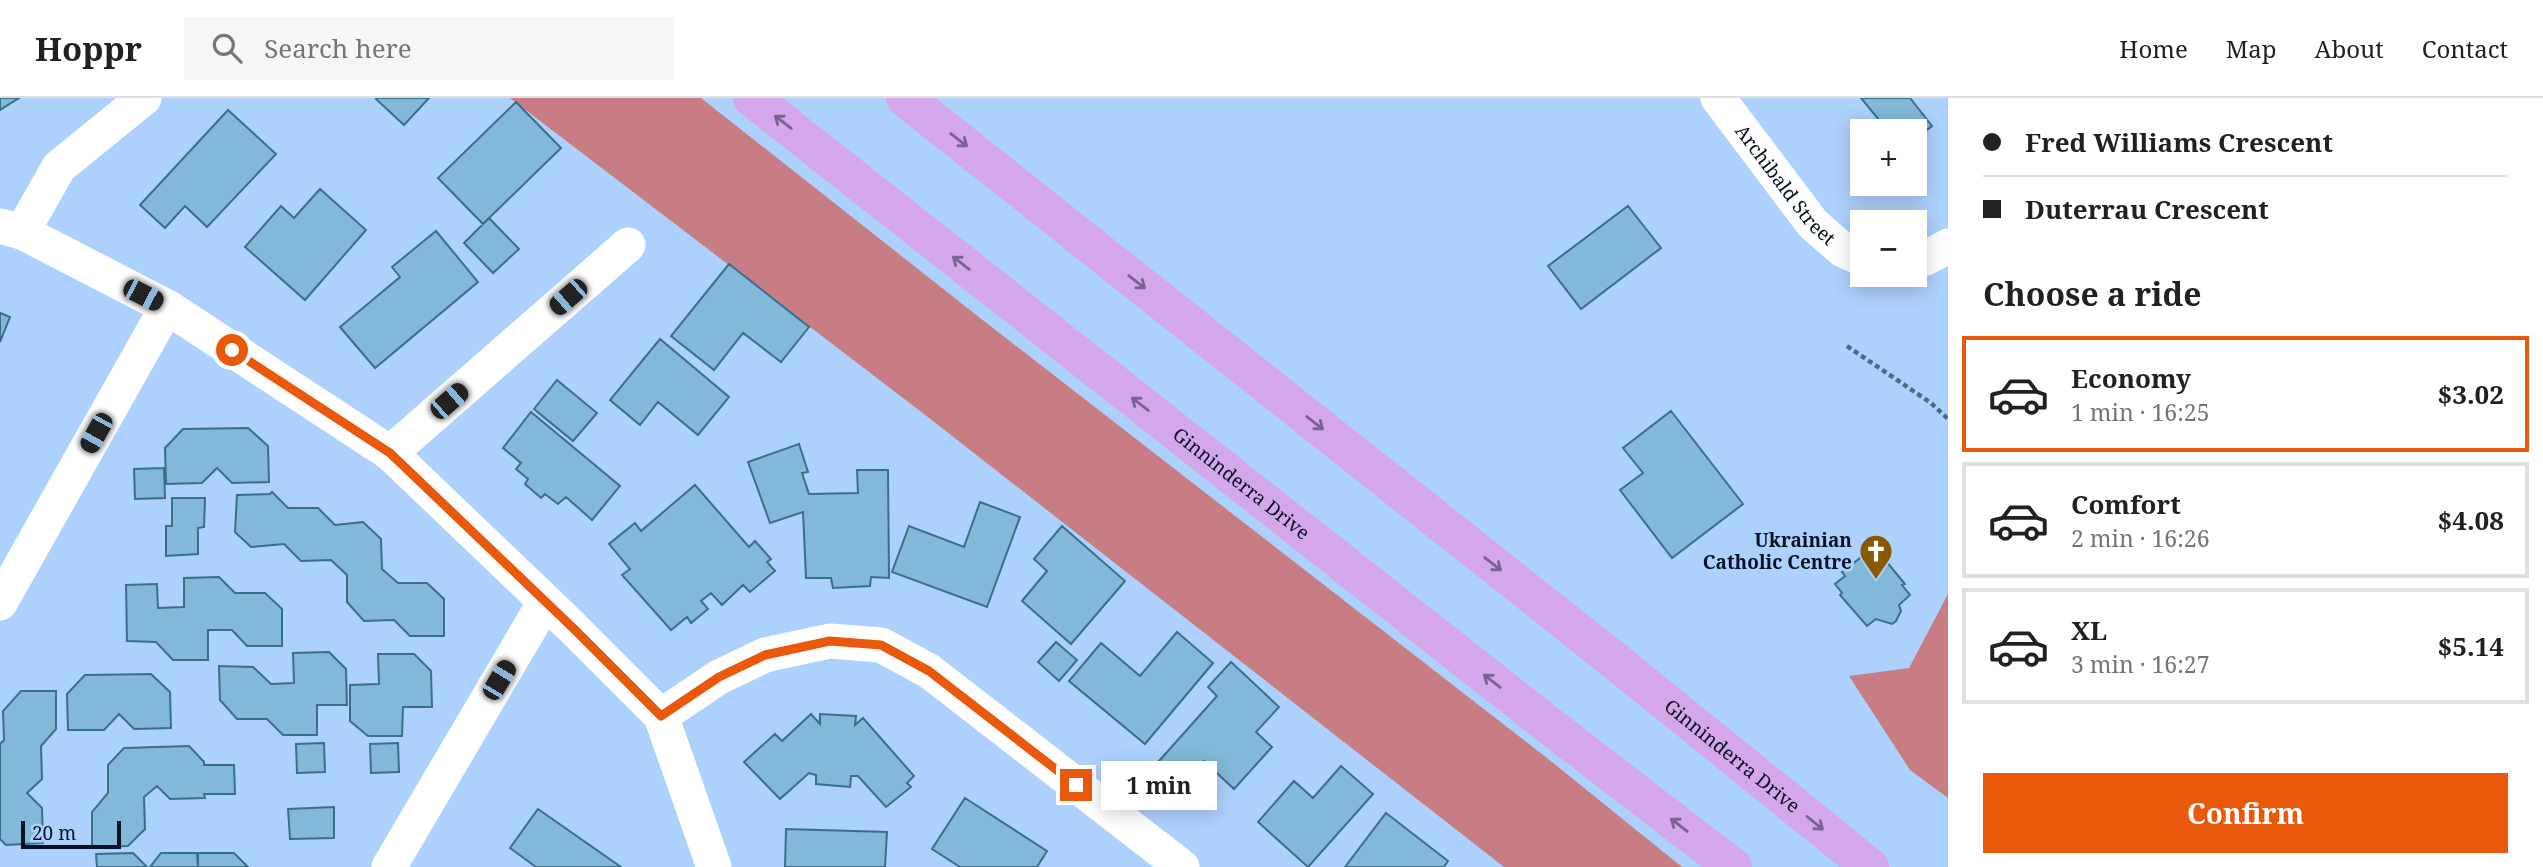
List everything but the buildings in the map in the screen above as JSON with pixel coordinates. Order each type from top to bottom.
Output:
[{"type":"main road","name":"Ginninderra Drive","points":[[752,98],[1535,715],[1733,867]]},
{"type":"main road","name":"Ginninderra Drive","points":[[905,98],[1599,648],[1870,867]]},
{"type":"street","points":[[144,98],[59,167],[11,229],[167,307],[390,453],[661,716],[714,867]]},
{"type":"street","name":"Archibald Street","points":[[1718,98],[1813,224],[1850,254]]},
{"type":"street","points":[[390,453],[628,245]]},
{"type":"street","points":[[1927,257],[1948,246]]},
{"type":"street","points":[[0,603],[167,307]]},
{"type":"street","points":[[389,867],[545,602]]},
{"type":"street","points":[[661,716],[719,677],[765,655],[830,641],[881,645],[929,671],[1182,867]]},
{"type":"path","points":[[1847,346],[1931,403],[1948,419]]},
{"type":"shaded area","points":[[510,98],[701,98],[1547,758],[1682,867],[1504,867],[924,414]]},
{"type":"shaded area","points":[[1948,594],[1948,798],[1910,770],[1849,676],[1909,668]]},
{"type":"place","name":"Ukrainian Catholic Centre","points":[[1876,581]]},
{"type":"route","points":[[232,350],[390,453],[661,716],[719,677],[765,655],[830,641],[881,645],[929,671],[1076,785]]}]
